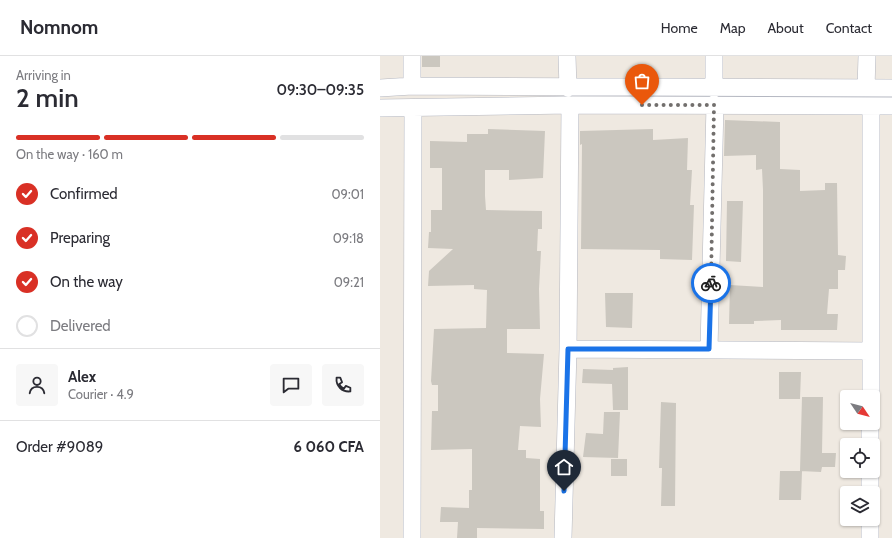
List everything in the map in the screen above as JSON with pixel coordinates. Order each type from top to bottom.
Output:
[{"type":"street","points":[[412,56],[412,86]]},
{"type":"street","points":[[567,56],[568,88]]},
{"type":"street","points":[[709,349],[714,56]]},
{"type":"street","points":[[866,88],[867,56]]},
{"type":"street","points":[[380,88],[412,86],[568,88],[892,106]]},
{"type":"street","points":[[380,108],[570,105],[866,88],[892,88]]},
{"type":"street","points":[[563,538],[568,349],[570,105]]},
{"type":"street","points":[[871,106],[871,390]]},
{"type":"street","points":[[412,538],[413,108]]},
{"type":"street","points":[[568,349],[871,350]]},
{"type":"street","points":[[870,526],[870,538]]},
{"type":"building","points":[[422,56],[440,56],[440,67],[422,67]]},
{"type":"building","points":[[725,120],[780,122],[780,169],[800,170],[800,191],[825,190],[825,183],[837,183],[838,255],[846,256],[845,270],[838,270],[838,289],[829,289],[827,314],[838,314],[837,330],[781,330],[781,320],[754,321],[754,324],[729,324],[730,285],[763,287],[763,190],[762,169],[756,170],[756,155],[724,156]]},
{"type":"building","points":[[488,129],[545,131],[543,178],[509,180],[509,170],[485,170],[486,210],[542,211],[542,229],[538,229],[537,251],[541,251],[539,289],[540,329],[507,329],[507,353],[544,354],[540,399],[541,427],[520,426],[518,450],[526,450],[526,458],[540,459],[540,511],[544,511],[544,529],[477,528],[477,538],[457,538],[458,522],[440,522],[441,507],[469,508],[469,490],[472,490],[472,449],[431,450],[432,411],[438,411],[438,385],[432,385],[431,381],[434,329],[486,328],[487,290],[474,289],[474,285],[428,286],[429,271],[453,249],[428,248],[429,232],[431,232],[431,210],[442,210],[442,168],[430,168],[430,141],[467,142],[467,134],[488,134]]},
{"type":"building","points":[[653,129],[653,140],[688,138],[687,170],[692,170],[690,205],[694,205],[692,260],[660,259],[660,250],[581,249],[582,144],[580,145],[580,131]]},
{"type":"building","points":[[727,201],[743,201],[741,262],[726,261]]},
{"type":"building","points":[[605,293],[633,293],[632,328],[606,327]]},
{"type":"building","points":[[628,367],[628,410],[613,410],[612,384],[582,383],[583,369],[613,370],[613,368]]},
{"type":"building","points":[[779,372],[801,372],[800,399],[779,399]]},
{"type":"building","points":[[802,397],[823,397],[822,453],[836,453],[835,467],[822,467],[821,472],[800,471]]},
{"type":"building","points":[[661,402],[676,403],[675,506],[661,506],[662,468],[659,468]]},
{"type":"building","points":[[604,412],[620,412],[618,458],[583,457],[586,433],[603,434]]},
{"type":"building","points":[[611,459],[627,459],[627,476],[611,476]]},
{"type":"building","points":[[780,471],[802,471],[801,500],[779,500]]},
{"type":"way so far","points":[[642,105],[714,105],[711,283]]},
{"type":"route","points":[[564,491],[568,349],[709,349],[711,283]]}]
